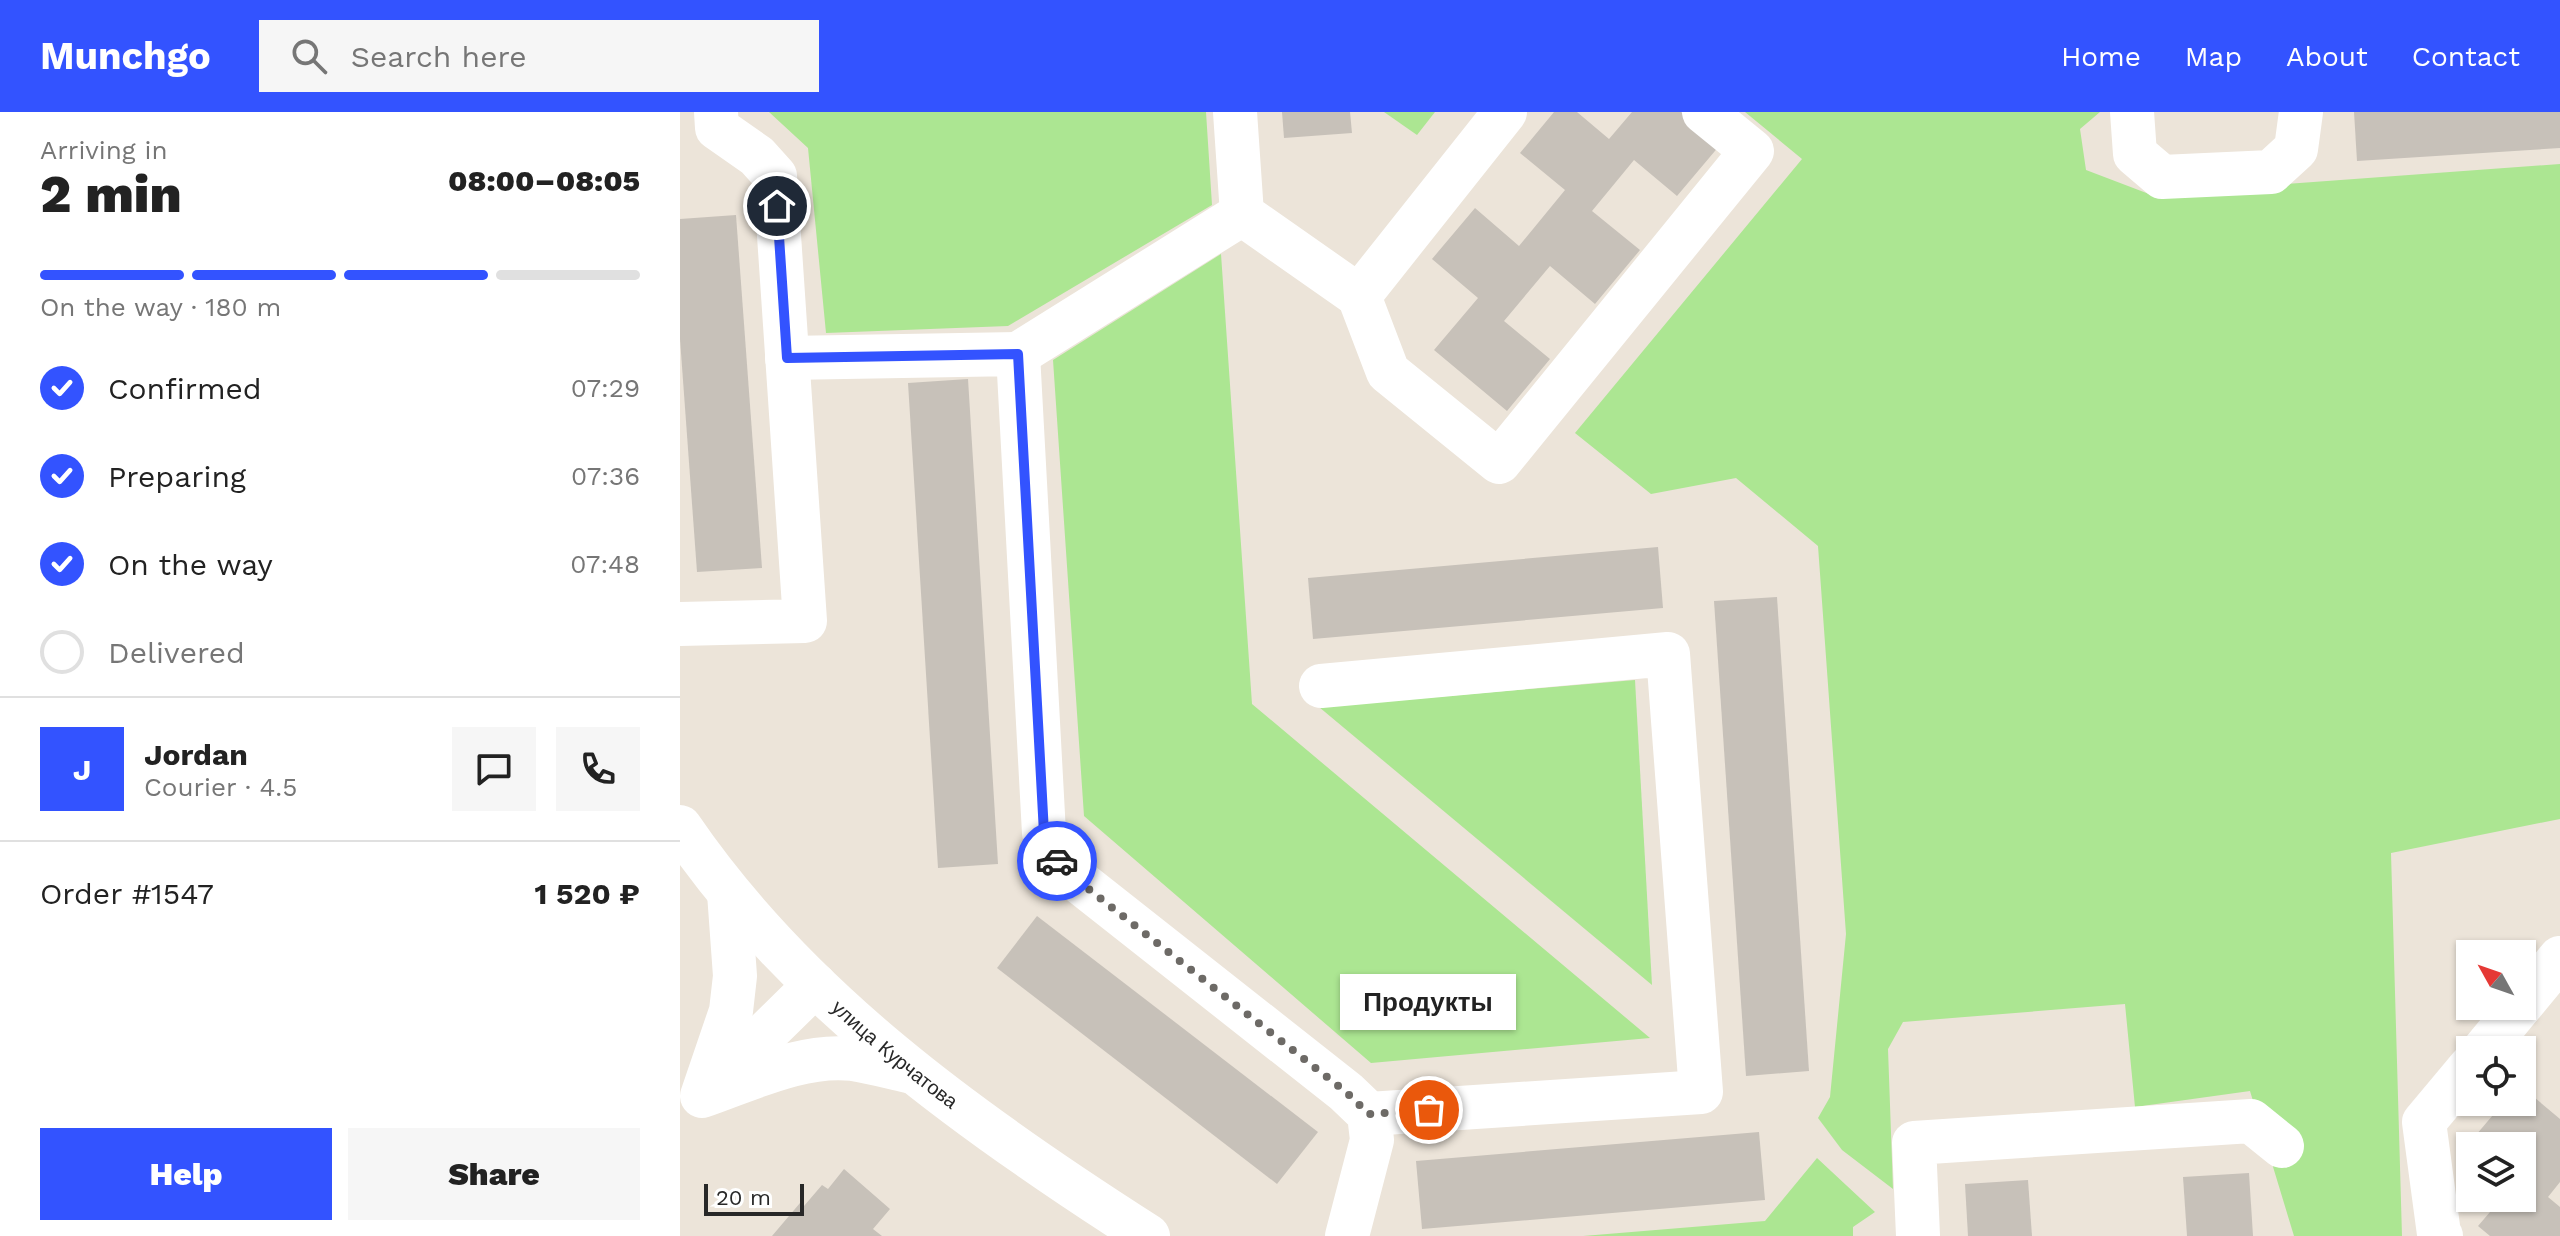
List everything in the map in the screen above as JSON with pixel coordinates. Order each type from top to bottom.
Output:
[{"type":"street","points":[[680,624],[805,621],[775,176],[757,156],[717,128],[716,112]]},
{"type":"street","points":[[1235,112],[1242,214]]},
{"type":"street","points":[[1359,296],[1505,112]]},
{"type":"street","points":[[1242,214],[1359,296],[1388,372],[1499,462],[1752,151],[1704,112]]},
{"type":"street","points":[[2132,112],[2135,154],[2162,177],[2271,172],[2296,149],[2301,112]]},
{"type":"street","points":[[787,358],[1018,354],[1242,214]]},
{"type":"street","points":[[1018,354],[1044,833],[1056,860],[1072,876],[1346,1092],[1369,1114],[1372,1140],[1347,1236]]},
{"type":"street","points":[[1321,686],[1668,654],[1701,1092],[1369,1114]]},
{"type":"street","name":"улица Курчатова","points":[[680,827],[729,893],[815,985],[916,1073],[1054,1176],[1148,1236]]},
{"type":"street","points":[[691,1106],[731,1011],[735,976],[729,893]]},
{"type":"street","points":[[2536,987],[2560,958]]},
{"type":"street","points":[[691,1106],[815,985]]},
{"type":"street","points":[[2496,1036],[2509,1020]]},
{"type":"street","points":[[691,1106],[791,1065],[826,1059],[852,1059],[916,1073]]},
{"type":"street","points":[[2441,1236],[2424,1122],[2456,1084]]},
{"type":"street","points":[[1918,1236],[1914,1143],[2251,1121],[2282,1146]]},
{"type":"green space","points":[[769,112],[1206,112],[1212,205],[1008,326],[826,333],[808,148]]},
{"type":"green space","points":[[1384,112],[1435,112],[1417,135]]},
{"type":"green space","points":[[1745,112],[2100,112],[2080,129],[2086,170],[2149,194],[2560,164],[2560,819],[2391,853],[2402,1236],[2294,1236],[2250,1091],[2135,1107],[2125,1004],[1903,1022],[1888,1049],[1893,1189],[1842,1150],[1818,1118],[1830,1097],[1846,934],[1818,546],[1736,478],[1651,494],[1575,433],[1802,159]]},
{"type":"green space","points":[[1221,254],[1252,704],[1650,1038],[1371,1063],[1084,816],[1053,360]]},
{"type":"green space","points":[[1635,680],[1652,985],[1319,707]]},
{"type":"green space","points":[[1817,1158],[1875,1212],[1853,1227],[1853,1236],[1583,1236],[1765,1221]]},
{"type":"building","points":[[1282,112],[1350,112],[1352,133],[1284,138]]},
{"type":"building","points":[[1554,112],[1577,112],[1609,139],[1632,112],[1681,112],[1720,145],[1677,196],[1634,160],[1592,211],[1640,250],[1595,304],[1550,266],[1504,321],[1550,359],[1507,411],[1434,350],[1478,298],[1432,259],[1475,208],[1519,246],[1565,190],[1520,153]]},
{"type":"building","points":[[2354,112],[2560,112],[2560,148],[2357,161]]},
{"type":"building","points":[[736,215],[762,568],[697,572],[680,339],[680,219]]},
{"type":"building","points":[[968,379],[998,864],[938,868],[908,383]]},
{"type":"building","points":[[1658,547],[1663,608],[1313,639],[1308,578]]},
{"type":"building","points":[[1777,597],[1809,1071],[1746,1076],[1714,601]]},
{"type":"building","points":[[1037,916],[1318,1132],[1277,1184],[997,968]]},
{"type":"building","points":[[2536,1099],[2560,1119],[2560,1182],[2548,1197],[2560,1207],[2560,1236],[2490,1236],[2478,1226],[2490,1212],[2536,1212],[2536,1132],[2479,1132],[2492,1116],[2536,1116]]},
{"type":"building","points":[[1759,1132],[1765,1200],[1422,1229],[1416,1161]]},
{"type":"building","points":[[844,1169],[890,1209],[873,1229],[882,1236],[772,1236],[800,1203],[804,1206],[822,1185],[828,1189]]},
{"type":"building","points":[[2249,1173],[2253,1236],[2187,1236],[2183,1177]]},
{"type":"building","points":[[2028,1180],[2032,1236],[1968,1236],[1965,1184]]},
{"type":"way so far","points":[[1057,861],[1346,1092],[1369,1114],[1429,1110]]},
{"type":"place","name":"Продукты","points":[[1429,1110]]},
{"type":"route","points":[[777,206],[787,358],[1018,354],[1044,833],[1057,861]]}]
